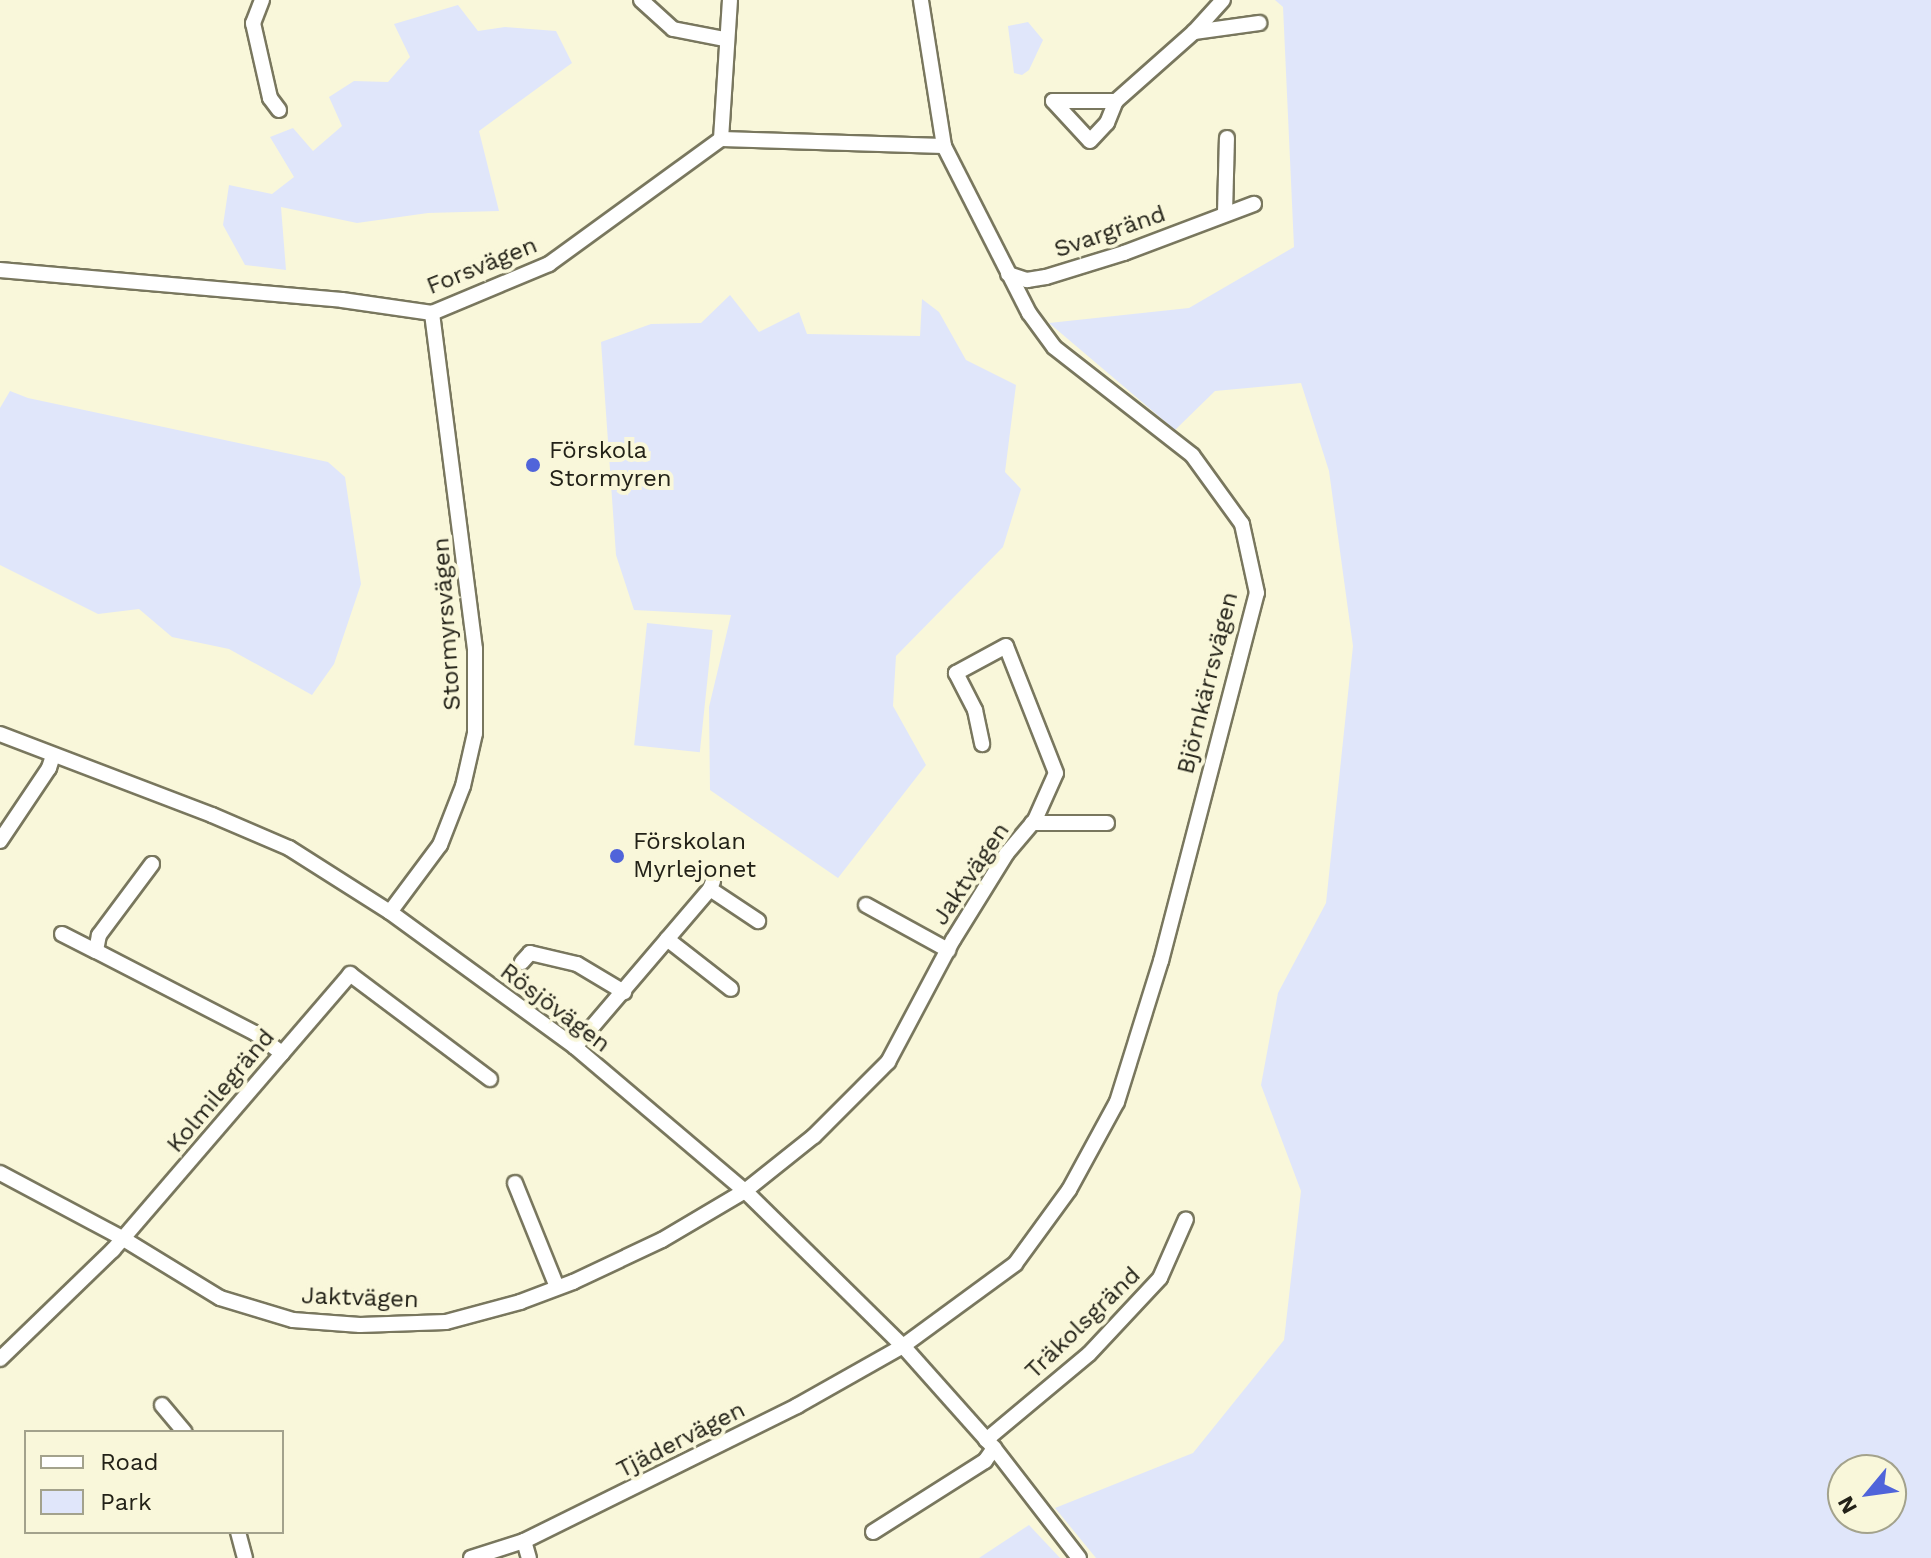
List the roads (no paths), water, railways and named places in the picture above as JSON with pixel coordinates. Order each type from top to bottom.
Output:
[{"type":"street","points":[[262,0],[253,23],[270,98],[279,110]]},
{"type":"street","points":[[641,0],[673,29],[725,39]]},
{"type":"street","points":[[730,0],[725,39],[721,139],[944,146]]},
{"type":"street","name":"Björnkärrsvägen","points":[[903,1346],[1015,1264],[1069,1190],[1117,1102],[1161,961],[1257,593],[1242,524],[1192,455],[1054,347],[1008,274],[944,146],[921,0]]},
{"type":"street","points":[[1116,101],[1194,32],[1223,0]]},
{"type":"street","points":[[1194,32],[1259,23]]},
{"type":"street","points":[[1225,213],[1227,138]]},
{"type":"street","name":"Forsvägen","points":[[0,270],[342,300],[432,313],[549,264],[721,139]]},
{"type":"street","name":"Svargränd","points":[[1008,274],[1027,280],[1072,270],[1254,204]]},
{"type":"street","name":"Stormyrsvägen","points":[[390,912],[440,845],[463,786],[475,733],[475,649],[432,313]]},
{"type":"street","name":"Jaktvägen","points":[[0,1173],[122,1238],[220,1298],[293,1320],[360,1325],[446,1322],[521,1302],[557,1287],[662,1240],[745,1191],[814,1136],[888,1062],[948,950],[1007,853],[1032,823],[1056,773],[1006,646],[956,673],[975,710],[982,744]]},
{"type":"street","name":"Rösjövägen","points":[[0,734],[212,815],[289,848],[390,912],[575,1047],[745,1191],[903,1346],[990,1444],[1079,1558]]},
{"type":"street","points":[[0,841],[49,768],[53,756]]},
{"type":"street","name":"Jaktvägen","points":[[1032,823],[1107,823]]},
{"type":"street","points":[[96,951],[99,935],[152,864]]},
{"type":"street","points":[[575,1047],[711,885],[758,921]]},
{"type":"street","name":"Jaktvägen","points":[[866,905],[948,950]]},
{"type":"street","points":[[62,934],[255,1033],[282,1053]]},
{"type":"street","points":[[667,939],[731,989]]},
{"type":"street","points":[[522,962],[530,953],[577,964],[624,992]]},
{"type":"street","name":"Kolmilegränd","points":[[0,1359],[122,1238],[350,974],[490,1079]]},
{"type":"street","points":[[515,1183],[557,1287]]},
{"type":"street","name":"Träkolsgränd","points":[[990,1444],[1089,1354],[1160,1278],[1186,1219]]},
{"type":"street","name":"Tjädervägen","points":[[471,1558],[524,1541],[784,1413],[903,1346]]},
{"type":"street","points":[[162,1405],[183,1430]]},
{"type":"street","points":[[873,1532],[985,1461],[990,1444]]},
{"type":"street","points":[[239,1534],[245,1558]]},
{"type":"street","points":[[524,1541],[529,1558]]},
{"type":"place","name":"Förskola Stormyren","points":[[533,465]]},
{"type":"place","name":"Förskolan Myrlejonet","points":[[617,856]]}]
